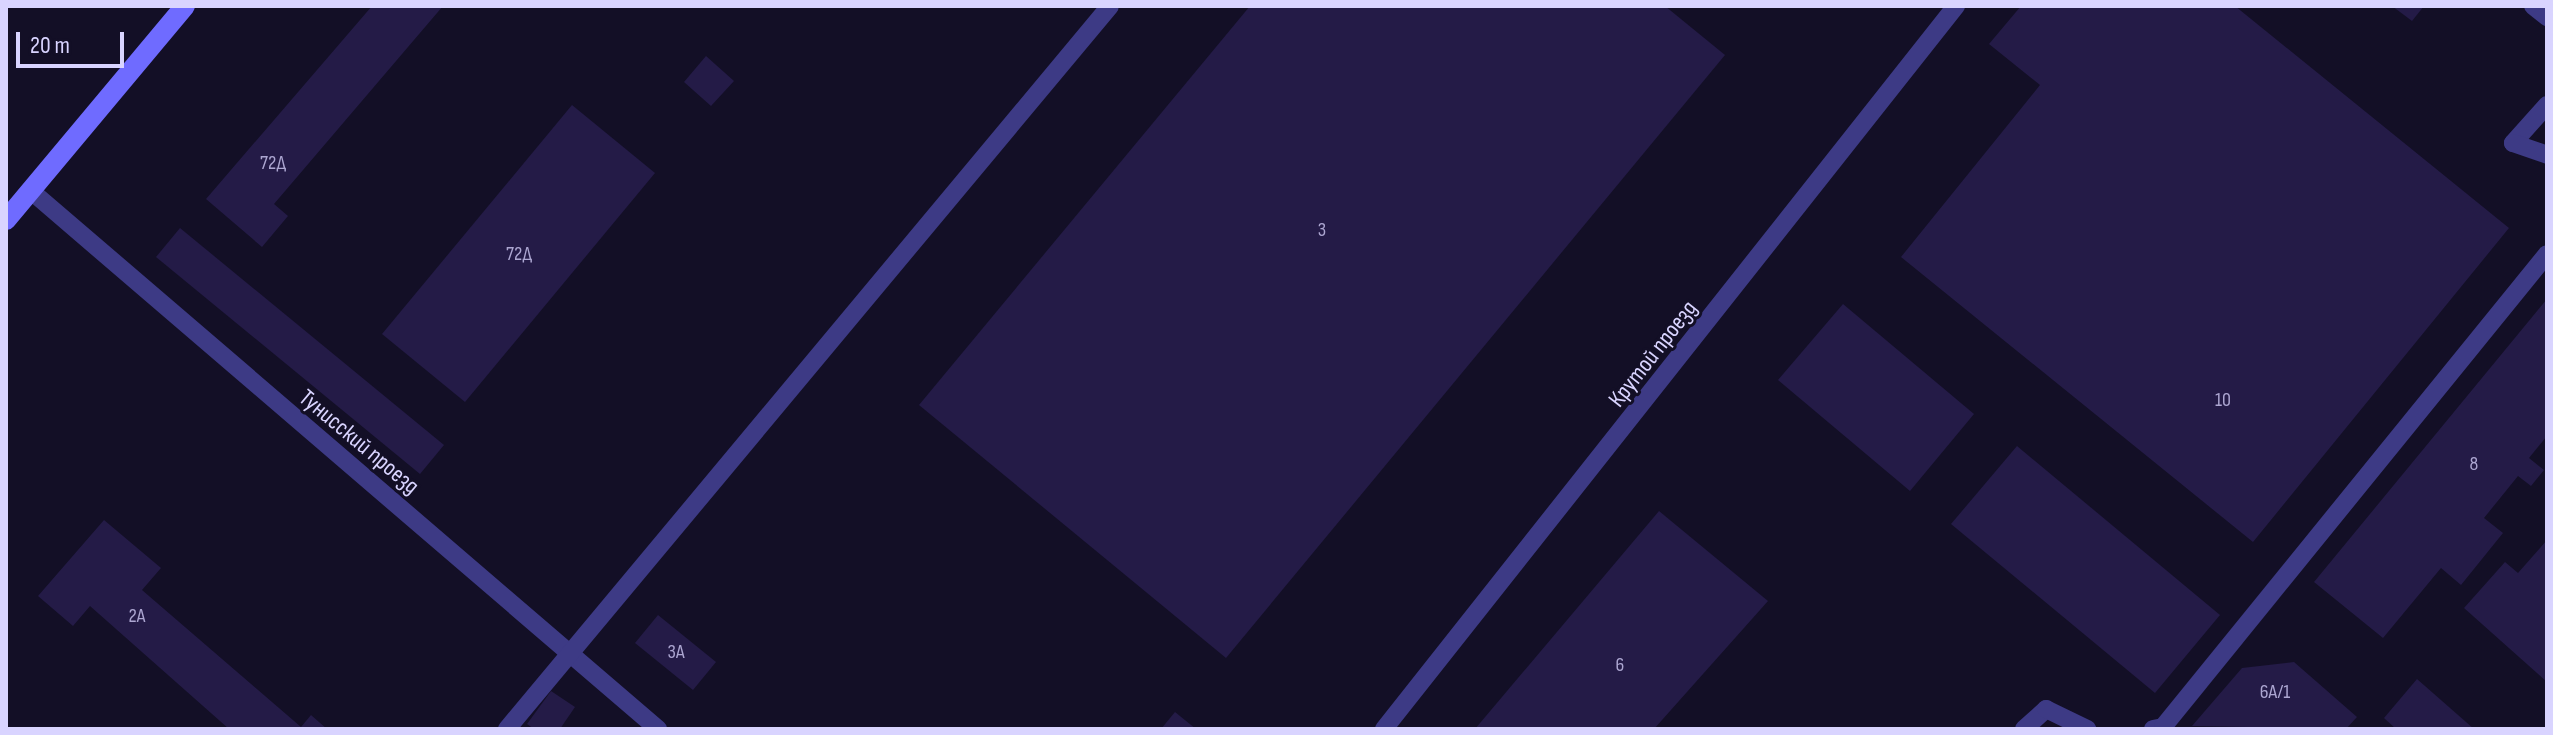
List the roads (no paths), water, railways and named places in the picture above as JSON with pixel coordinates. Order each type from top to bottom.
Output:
[{"type":"main road","points":[[6,220],[185,6]]},
{"type":"lane","points":[[507,729],[570,647],[1110,6]]},
{"type":"lane","name":"Крутой проезд","points":[[1384,729],[1956,6]]},
{"type":"lane","points":[[2533,6],[2547,17]]},
{"type":"lane","points":[[2547,105],[2513,143],[2547,155]]},
{"type":"lane","name":"Тунисский проезд","points":[[30,190],[570,647],[658,729]]},
{"type":"lane","points":[[2153,729],[2173,715],[2547,254]]},
{"type":"lane","points":[[2024,729],[2046,709],[2087,729]]}]
